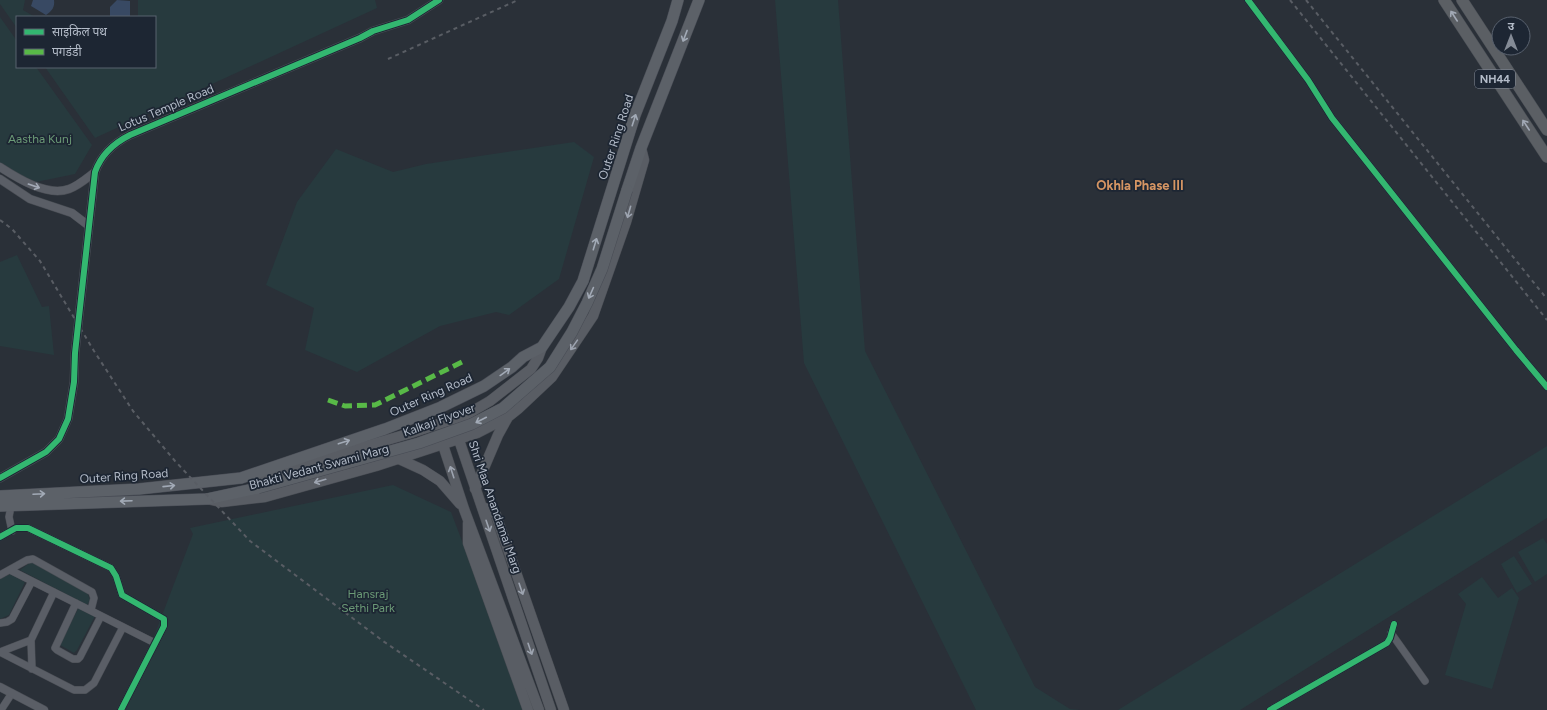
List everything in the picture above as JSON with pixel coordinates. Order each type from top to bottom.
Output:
[{"type":"highway","name":"NH44","points":[[1444,0],[1547,157]]},
{"type":"highway","name":"NH44","points":[[1462,0],[1547,130]]},
{"type":"main road","name":"Outer Ring Road","points":[[0,496],[139,489],[241,478],[385,429],[441,407],[484,386],[522,357],[542,347],[569,307],[583,281],[635,115],[672,21],[678,0]]},
{"type":"main road","points":[[475,489],[494,442],[508,418],[552,377],[593,316],[626,222],[644,160],[641,148],[699,0]]},
{"type":"main road","name":"Kalkaji Flyover","points":[[207,498],[258,488],[419,443],[472,424],[503,408],[550,366],[572,332],[602,269],[641,148]]},
{"type":"main road","points":[[241,478],[263,476],[411,433],[466,415],[490,401],[531,369],[538,358],[542,347]]},
{"type":"main road","points":[[504,390],[502,398],[504,406],[509,410],[518,409]]},
{"type":"main road","name":"Bhakti Vedant Swami Marg","points":[[207,498],[222,502],[265,497],[399,459],[459,440],[508,418]]},
{"type":"main road","points":[[445,422],[443,445],[464,509],[539,710]]},
{"type":"main road","name":"Shri Maa Anandamai Marg","points":[[445,422],[459,440],[551,710]]},
{"type":"main road","points":[[358,448],[364,454],[365,461],[364,466],[358,471]]},
{"type":"main road","points":[[399,459],[423,470],[440,482],[464,509]]},
{"type":"main road","name":"Outer Ring Road","points":[[5,506],[207,498]]},
{"type":"main road","points":[[482,507],[490,510],[496,515],[564,710]]},
{"type":"main road","points":[[468,520],[468,543],[528,710]]},
{"type":"street","name":"Lotus Temple Road","points":[[0,478],[51,448],[67,424],[74,382],[75,353],[95,172],[98,164],[108,151],[117,142],[130,135],[360,38],[373,31],[408,20],[439,0]]},
{"type":"street","points":[[1248,0],[1308,80],[1332,118],[1547,387]]},
{"type":"street","points":[[0,167],[29,184],[53,190],[66,190],[71,188],[95,172]]},
{"type":"street","points":[[0,179],[30,199],[72,213],[89,226]]},
{"type":"street","points":[[5,506],[12,530]]},
{"type":"street","points":[[0,537],[16,528],[28,528],[111,568],[116,576],[119,591],[122,595],[164,619],[164,626],[119,710]]},
{"type":"street","points":[[0,575],[29,559],[37,561],[92,592],[94,598],[91,610]]},
{"type":"street","points":[[10,570],[155,643]]},
{"type":"street","points":[[0,623],[12,620],[32,581]]},
{"type":"street","points":[[32,669],[31,640],[54,592]]},
{"type":"street","points":[[76,603],[56,648],[56,650],[73,659],[78,659],[80,657],[101,616]]},
{"type":"street","points":[[1270,710],[1385,645],[1390,641],[1394,624]]},
{"type":"street","points":[[0,652],[74,690],[85,690],[94,683],[123,627]]},
{"type":"street","points":[[1391,632],[1425,681]]},
{"type":"street","points":[[0,652],[31,640]]},
{"type":"street","points":[[0,687],[40,709]]},
{"type":"street","points":[[1,710],[12,693]]},
{"type":"green space","points":[[0,0],[25,0],[23,10],[33,16],[16,16],[16,27],[0,4]]},
{"type":"green space","points":[[138,0],[375,0],[377,8],[95,138],[46,68],[156,68],[156,16],[138,16]]},
{"type":"green space","points":[[775,0],[838,0],[865,351],[1035,687],[1070,709],[1080,710],[976,710],[804,363]]},
{"type":"green space","name":"Aastha Kunj","points":[[0,17],[16,40],[16,68],[37,68],[92,145],[75,174],[36,182],[0,166]]},
{"type":"green space","points":[[574,142],[594,157],[559,279],[509,315],[496,312],[440,326],[357,372],[305,350],[314,308],[266,285],[297,202],[336,149],[393,172],[426,164]]},
{"type":"green space","points":[[17,255],[42,307],[49,306],[54,355],[0,346],[0,262]]},
{"type":"green space","points":[[1547,446],[1547,518],[1240,710],[1118,710]]},
{"type":"green space","name":"Hansraj Sethi Park","points":[[393,485],[451,512],[526,710],[126,710],[193,534],[190,528]]},
{"type":"green space","points":[[1543,538],[1547,544],[1547,574],[1535,582],[1518,552]]},
{"type":"green space","points":[[1514,556],[1532,584],[1517,593],[1501,564]]},
{"type":"green space","points":[[31,562],[87,592],[90,600],[87,605],[20,570]]},
{"type":"green space","points":[[10,574],[25,582],[9,615],[0,619],[0,579]]},
{"type":"green space","points":[[1482,577],[1498,598],[1512,588],[1519,598],[1492,689],[1445,675],[1466,604],[1458,594]]},
{"type":"green space","points":[[79,607],[95,616],[74,653],[60,645]]},
{"type":"water","points":[[33,0],[54,0],[53,7],[46,15],[31,6]]},
{"type":"water","points":[[117,0],[130,1],[130,16],[110,16],[110,7]]},
{"type":"railway","points":[[388,59],[518,0]]},
{"type":"railway","points":[[1290,0],[1547,320]]},
{"type":"railway","points":[[1306,0],[1547,299]]},
{"type":"railway","points":[[0,220],[12,229],[40,261],[94,351],[133,411],[175,461],[250,541],[383,641],[484,710]]},
{"type":"marked path","points":[[328,400],[345,406],[375,405],[462,362]]},
{"type":"cycle path","points":[[0,478],[46,452],[59,439],[68,419],[74,382],[75,353],[95,172],[104,155],[130,135],[360,38],[373,31],[408,20],[439,0]]},
{"type":"cycle path","points":[[1248,0],[1308,80],[1332,118],[1547,387]]},
{"type":"cycle path","points":[[0,537],[16,528],[28,528],[111,568],[116,576],[122,595],[164,619],[164,626],[121,710]]},
{"type":"cycle path","points":[[1270,710],[1387,643],[1394,624]]},
{"type":"district","name":"Okhla Phase III","points":[[1140,185]]}]
